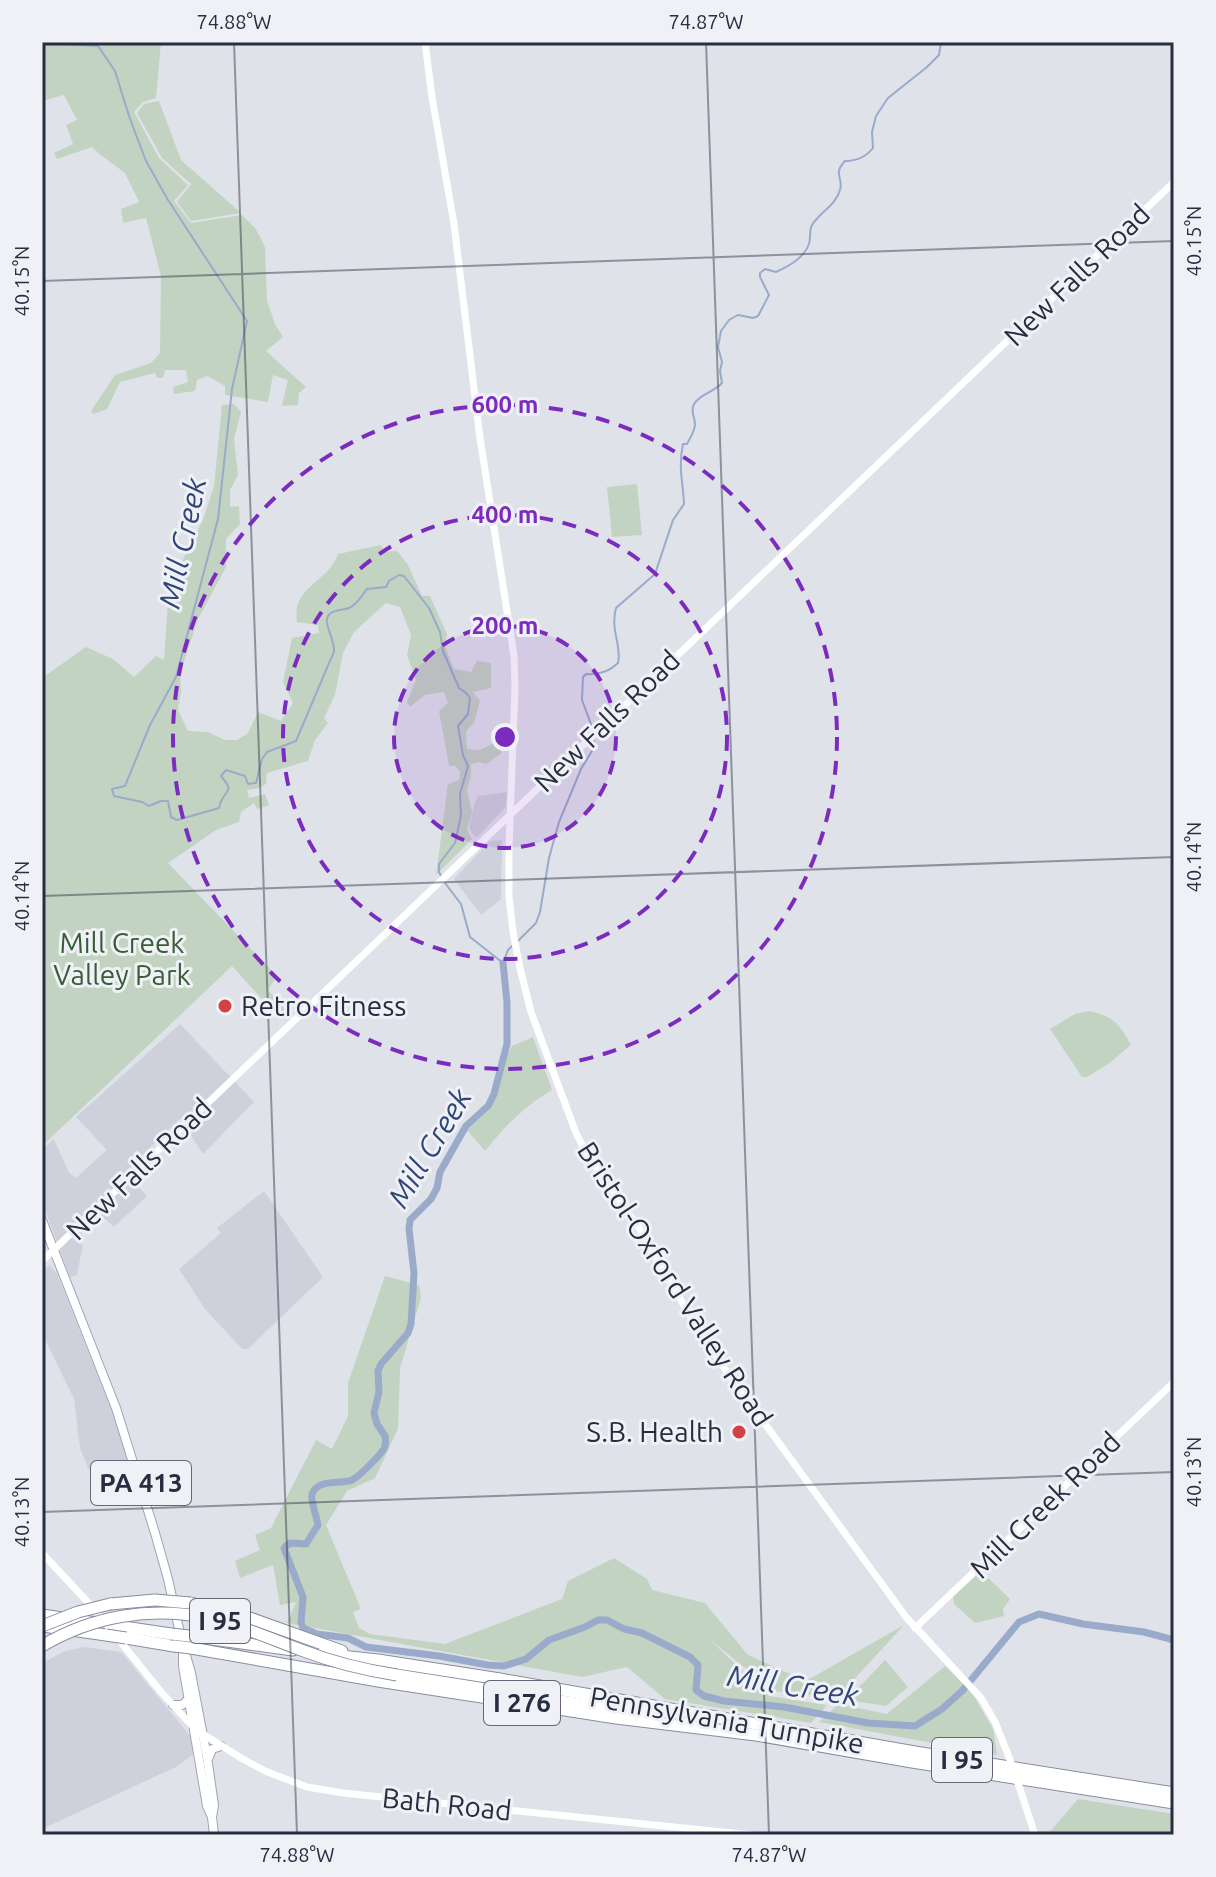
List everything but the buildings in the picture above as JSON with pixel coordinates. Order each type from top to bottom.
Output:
[{"type":"highway","name":"I 95","points":[[42,1626],[110,1604],[155,1600],[190,1603],[223,1609],[342,1651],[378,1660]]},
{"type":"highway","name":"I 95","points":[[42,1646],[70,1631],[108,1619],[147,1613],[178,1613],[217,1620],[361,1668],[756,1735]]},
{"type":"highway","name":"Pennsylvania Turnpike","points":[[42,1615],[117,1626],[378,1681],[601,1716],[756,1735],[1174,1804]]},
{"type":"highway","name":"Pennsylvania Turnpike","points":[[42,1626],[126,1638],[378,1660],[899,1750],[1174,1793]]},
{"type":"main road","name":"Bristol-Oxford Valley Road","points":[[425,42],[454,224],[480,438],[514,656],[509,896],[516,950],[538,1033],[576,1133],[589,1158],[639,1228],[712,1349],[915,1628],[970,1684],[992,1715],[1035,1835]]},
{"type":"main road","name":"New Falls Road","points":[[42,1261],[1174,182]]},
{"type":"main road","points":[[512,790],[521,796],[532,793]]},
{"type":"main road","points":[[493,830],[502,830],[510,837]]},
{"type":"main road","name":"PA 413","points":[[42,1220],[109,1389],[165,1566],[189,1665],[207,1806],[212,1817]]},
{"type":"main road","name":"Mill Creek Road","points":[[915,1628],[1174,1382]]},
{"type":"main road","name":"Bath Road","points":[[42,1553],[199,1731],[274,1775],[300,1785],[334,1792],[752,1835]]},
{"type":"main road","name":"PA 413","points":[[182,1642],[189,1699],[208,1766],[214,1805],[214,1835]]},
{"type":"main road","points":[[173,1705],[182,1705],[189,1699]]},
{"type":"main road","points":[[208,1766],[211,1751],[221,1746]]},
{"type":"shaded area","points":[[507,792],[506,807],[477,837],[473,835],[469,827],[478,796]]},
{"type":"shaded area","points":[[502,840],[501,899],[481,915],[454,879],[490,841]]},
{"type":"shaded area","points":[[180,1024],[254,1102],[203,1154],[180,1119],[125,1172],[147,1196],[114,1227],[92,1207],[77,1221],[83,1228],[80,1243],[83,1244],[77,1275],[70,1277],[42,1202],[42,1149],[54,1139],[69,1173],[76,1178],[107,1150],[76,1117]]},
{"type":"shaded area","points":[[264,1191],[323,1277],[248,1349],[242,1349],[205,1309],[179,1269],[221,1233],[217,1228]]},
{"type":"shaded area","points":[[49,1265],[57,1274],[134,1474],[113,1490],[88,1468],[80,1448],[74,1399],[42,1333],[42,1272]]},
{"type":"shaded area","points":[[84,1647],[121,1652],[191,1737],[196,1752],[178,1766],[42,1829],[42,1663],[65,1651]]},
{"type":"green space","points":[[42,42],[161,42],[156,98],[143,102],[134,112],[159,158],[188,185],[174,201],[191,223],[242,215],[256,229],[265,247],[267,301],[283,337],[266,351],[306,387],[299,393],[298,405],[282,406],[288,380],[273,375],[268,402],[225,395],[225,386],[207,376],[197,380],[195,391],[174,394],[173,387],[188,382],[186,370],[165,370],[163,378],[157,378],[155,373],[120,382],[107,409],[93,414],[91,411],[115,375],[151,363],[160,353],[161,276],[146,218],[123,223],[121,209],[139,202],[125,173],[92,147],[57,159],[54,153],[73,144],[66,125],[77,120],[64,95],[42,101]]},
{"type":"green space","points":[[159,101],[181,160],[241,213],[191,221],[177,202],[191,184],[162,158],[137,113],[144,104]]},
{"type":"green space","name":"Mill Creek Valley Park","points":[[234,404],[241,412],[234,439],[238,475],[230,490],[230,507],[239,506],[240,524],[226,539],[226,567],[198,619],[180,674],[178,710],[188,731],[208,732],[225,740],[237,740],[248,733],[258,712],[281,721],[293,703],[283,682],[292,638],[319,633],[318,625],[297,622],[300,600],[338,554],[381,545],[384,552],[397,551],[408,565],[422,596],[430,596],[447,634],[445,646],[454,669],[471,672],[477,661],[491,663],[491,688],[473,692],[480,701],[474,723],[466,731],[467,749],[480,750],[496,742],[502,753],[486,764],[471,764],[467,789],[472,813],[467,829],[472,839],[436,875],[448,784],[459,780],[460,771],[455,766],[449,766],[439,711],[448,703],[444,692],[425,695],[410,707],[407,702],[416,680],[407,655],[411,635],[400,607],[386,603],[354,632],[343,653],[335,695],[324,718],[328,723],[315,740],[308,761],[267,773],[266,784],[247,790],[249,798],[265,794],[269,805],[257,809],[254,803],[241,812],[239,822],[216,830],[168,863],[277,976],[268,990],[288,1013],[280,1019],[232,966],[42,1146],[42,678],[86,647],[113,659],[134,677],[156,656],[164,660],[169,587],[203,520],[214,486],[222,405]]},
{"type":"green space","points":[[637,484],[642,535],[612,537],[607,487]]},
{"type":"green space","points":[[1089,1011],[1114,1022],[1131,1045],[1108,1064],[1082,1077],[1050,1029],[1075,1014]]},
{"type":"green space","points":[[533,1037],[552,1090],[516,1117],[485,1151],[467,1130],[491,1108],[512,1046]]},
{"type":"green space","points":[[385,1276],[419,1285],[421,1298],[400,1368],[398,1429],[375,1478],[347,1491],[326,1525],[361,1609],[353,1612],[359,1628],[370,1634],[445,1644],[562,1599],[568,1581],[614,1558],[647,1579],[652,1590],[705,1603],[748,1655],[806,1681],[904,1625],[837,1698],[774,1691],[709,1639],[769,1696],[827,1705],[811,1723],[665,1699],[627,1667],[582,1677],[287,1623],[296,1602],[280,1605],[273,1565],[240,1578],[235,1561],[260,1550],[255,1535],[271,1528],[316,1440],[332,1449],[348,1416],[348,1383]]},
{"type":"green space","points":[[980,1572],[1010,1599],[1003,1609],[1004,1616],[975,1623],[954,1604],[953,1597]]},
{"type":"green space","points":[[885,1660],[908,1687],[886,1706],[847,1700]]},
{"type":"green space","points":[[945,1666],[970,1689],[993,1729],[997,1755],[819,1722],[839,1704],[887,1714]]},
{"type":"green space","points":[[1078,1799],[1174,1814],[1174,1835],[1047,1835]]},
{"type":"waterway","points":[[592,727],[582,700],[583,677],[604,672],[618,663],[614,624],[616,608],[655,574],[673,520],[684,504],[683,444],[687,444],[694,429],[694,404],[722,383],[718,347],[721,331],[729,320],[738,315],[758,316],[769,295],[760,273],[765,269],[776,272],[804,253],[812,225],[838,195],[841,166],[845,161],[864,156],[873,148],[872,132],[876,116],[888,98],[939,55],[941,42]]},
{"type":"waterway","name":"Mill Creek","points":[[42,43],[98,46],[115,71],[146,161],[247,321],[232,389],[218,519],[176,677],[150,725],[125,786],[112,789],[114,796],[149,806],[168,801],[171,817],[177,820],[219,808],[228,789],[221,776],[226,770],[245,776],[248,784],[256,783],[267,752],[296,741],[334,651],[328,616],[352,607],[367,589],[386,587],[389,581],[399,575],[404,576],[429,608],[459,688],[470,698],[468,714],[458,726],[468,766],[460,794],[461,815],[455,843],[439,864],[442,878]]},
{"type":"waterway","points":[[517,942],[536,923],[559,822],[594,741]]},
{"type":"waterway","name":"Mill Creek","points":[[445,883],[461,904],[470,937],[503,963],[512,946]]},
{"type":"waterway","name":"Mill Creek","points":[[503,963],[507,1044],[494,1094],[488,1106],[466,1126],[440,1172],[431,1199],[410,1220],[414,1273],[411,1324],[408,1333],[378,1371],[379,1392],[374,1413],[385,1436],[384,1449],[352,1480],[324,1484],[315,1489],[312,1496],[318,1525],[306,1544],[290,1543],[284,1548],[303,1597],[303,1628],[317,1634],[348,1638],[366,1647],[504,1666],[526,1659],[549,1640],[598,1620],[607,1620],[690,1657],[698,1665],[696,1690],[704,1696],[868,1723],[915,1726],[942,1709],[962,1691],[1019,1622],[1039,1614],[1174,1640]]},
{"type":"place","name":"Retro Fitness","points":[[225,1006]]},
{"type":"place","name":"S.B. Health","points":[[739,1432]]}]
